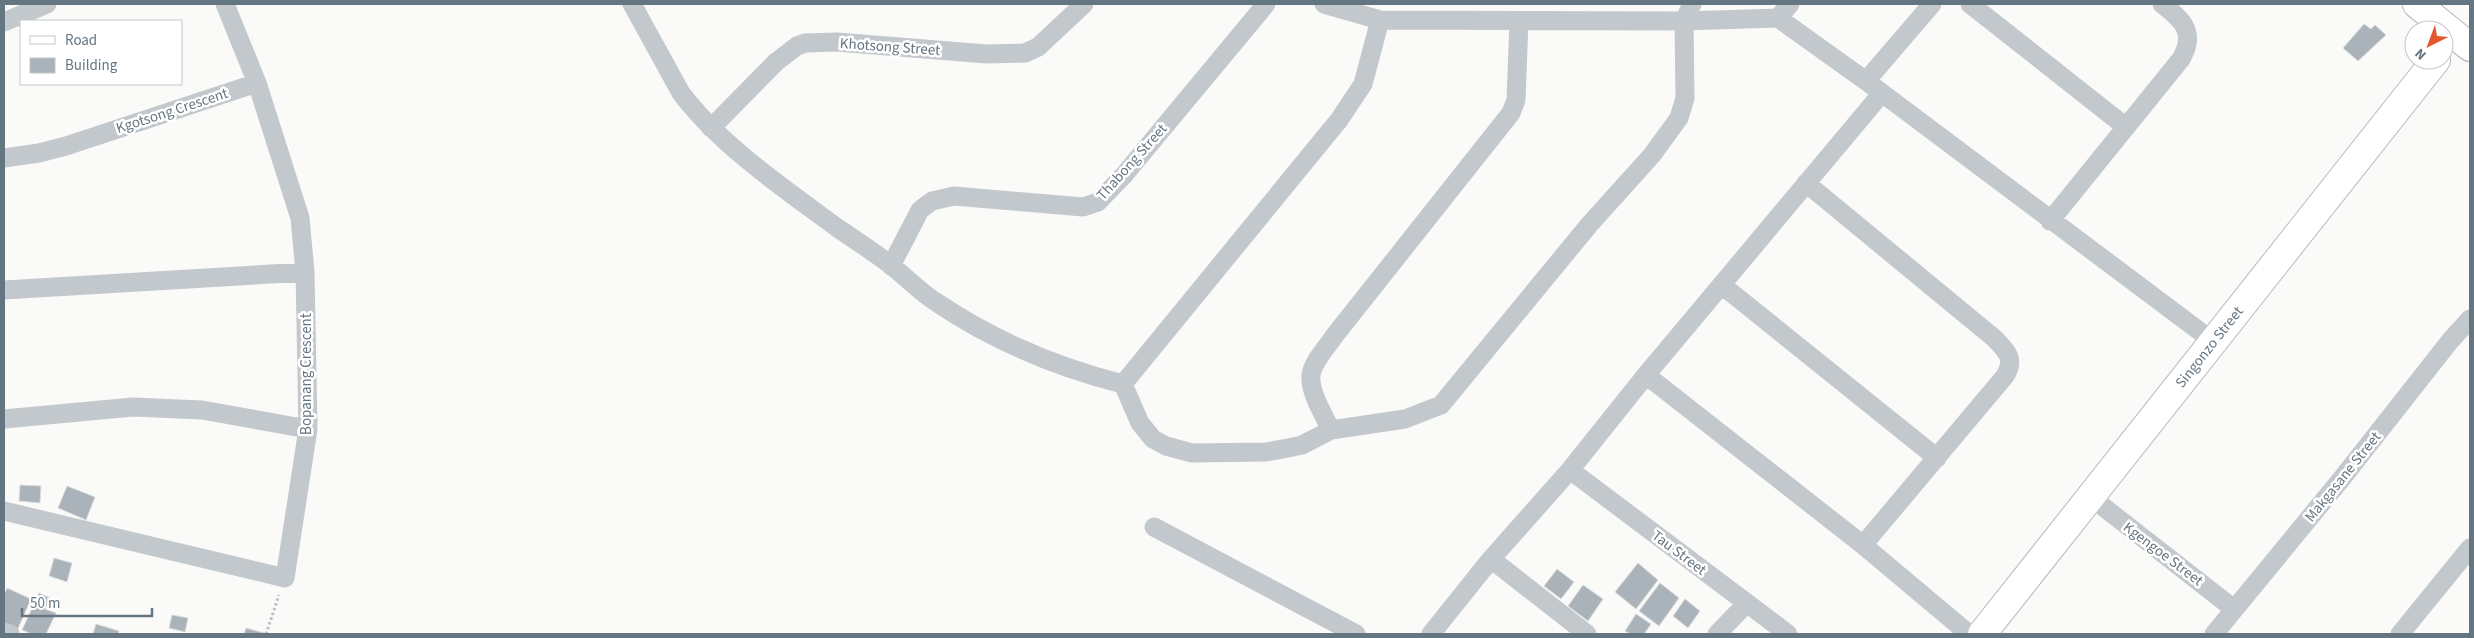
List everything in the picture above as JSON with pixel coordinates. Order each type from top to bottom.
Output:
[{"type":"street","points":[[4,22],[47,4]]},
{"type":"street","points":[[225,4],[257,83]]},
{"type":"street","points":[[632,4],[681,93],[711,128],[791,195],[891,266],[934,302],[991,336],[1041,359],[1078,373],[1123,384]]},
{"type":"street","name":"Khotsong Street","points":[[711,128],[776,62],[796,46],[805,42],[837,42],[987,54],[1025,54],[1038,47],[1084,4]]},
{"type":"street","name":"Thabong Street","points":[[891,266],[920,210],[932,201],[954,196],[1083,207],[1098,202],[1124,174],[1266,4]]},
{"type":"street","points":[[1324,4],[1380,20],[1447,12],[1519,21],[1684,21],[1778,18],[1866,81],[2050,221],[2214,342]]},
{"type":"street","points":[[1123,384],[1136,415],[1149,435],[1166,446],[1192,453],[1266,452],[1288,448],[1302,445],[1331,430],[1405,420],[1441,405],[1589,225],[1652,155],[1679,118],[1685,98],[1684,21],[1692,4]]},
{"type":"street","points":[[1778,18],[1790,4]]},
{"type":"street","points":[[1866,81],[1932,4]]},
{"type":"street","points":[[1970,4],[2126,128]]},
{"type":"street","points":[[2050,221],[2181,59],[2190,43],[2187,31],[2179,19],[2162,4]]},
{"type":"street","points":[[2417,4],[2460,37]]},
{"type":"street","points":[[1123,384],[1339,120],[1363,84],[1380,20]]},
{"type":"street","points":[[1331,430],[1313,388],[1311,375],[1318,360],[1511,113],[1516,100],[1519,21]]},
{"type":"street","name":"Singonzo Street","points":[[1982,634],[2092,498],[2428,70]]},
{"type":"street","name":"Kgotsong Crescent","points":[[4,158],[39,153],[66,146],[257,83]]},
{"type":"street","name":"Bopanang Crescent","points":[[257,83],[300,218],[305,272],[308,429],[285,578]]},
{"type":"street","points":[[1431,634],[1491,559],[1570,470],[1646,375],[1723,286],[1882,93]]},
{"type":"street","points":[[1806,183],[1994,338],[2007,352],[2011,361],[2008,372],[1863,545]]},
{"type":"street","points":[[4,290],[305,272]]},
{"type":"street","points":[[1723,286],[1937,458]]},
{"type":"street","name":"Makgasane Street","points":[[2214,634],[2344,477],[2450,341],[2470,319]]},
{"type":"street","points":[[1646,375],[1863,545],[1969,634]]},
{"type":"street","points":[[4,419],[133,407],[202,410],[308,429]]},
{"type":"street","name":"Tau Street","points":[[1570,470],[1788,634]]},
{"type":"street","name":"Kgengoe Street","points":[[2092,498],[2234,609]]},
{"type":"street","points":[[4,511],[285,578]]},
{"type":"street","points":[[1154,527],[1356,634]]},
{"type":"street","points":[[2400,634],[2470,548]]},
{"type":"street","points":[[1491,559],[1587,634]]},
{"type":"street","points":[[1717,634],[1746,604]]},
{"type":"street","points":[[4,632],[10,634]]},
{"type":"path","points":[[266,634],[285,578]]},
{"type":"building","points":[[2364,24],[2371,29],[2375,25],[2386,35],[2358,61],[2343,48]]},
{"type":"building","points":[[20,485],[41,486],[40,503],[19,501]]},
{"type":"building","points":[[67,486],[95,497],[86,520],[58,508]]},
{"type":"building","points":[[54,558],[72,563],[67,582],[49,576]]},
{"type":"building","points":[[1638,563],[1658,580],[1636,609],[1615,592]]},
{"type":"building","points":[[1557,569],[1574,582],[1561,599],[1544,586]]},
{"type":"building","points":[[1660,583],[1679,598],[1659,626],[1639,611]]},
{"type":"building","points":[[1583,585],[1603,599],[1588,621],[1568,606]]},
{"type":"building","points":[[7,588],[31,599],[16,633],[4,627],[4,595]]},
{"type":"building","points":[[39,593],[50,598],[45,609],[56,613],[46,634],[32,634],[22,630]]},
{"type":"building","points":[[1685,599],[1700,611],[1688,628],[1673,616]]},
{"type":"building","points":[[1636,614],[1651,624],[1644,634],[1631,634],[1625,631]]},
{"type":"building","points":[[172,615],[188,618],[185,632],[169,628]]},
{"type":"building","points":[[96,624],[119,631],[118,634],[93,634]]},
{"type":"building","points":[[246,628],[268,634],[244,634]]}]
